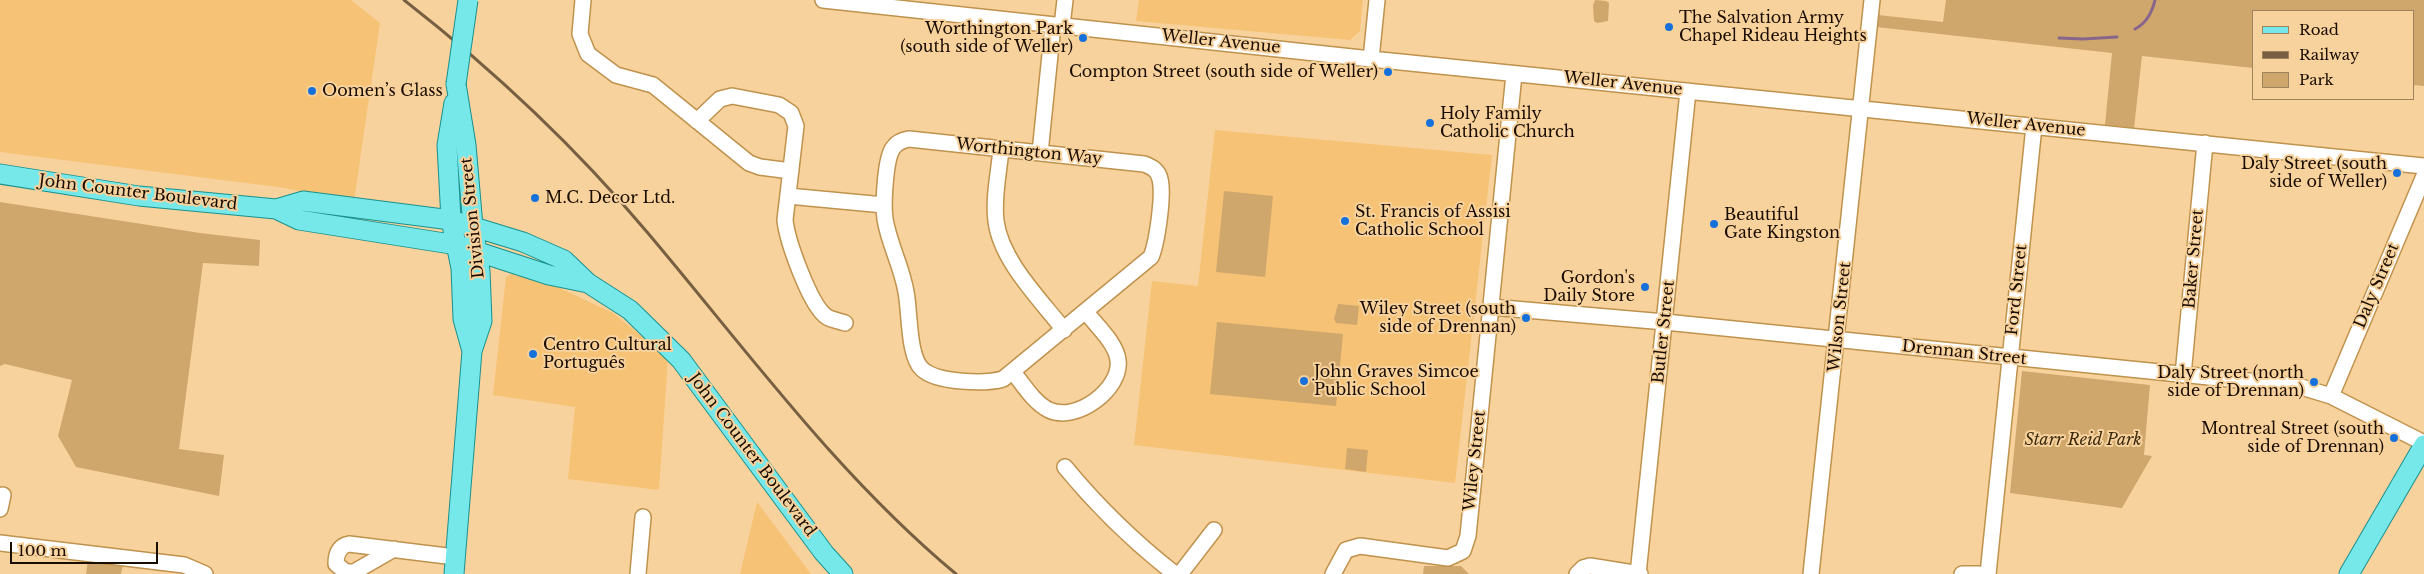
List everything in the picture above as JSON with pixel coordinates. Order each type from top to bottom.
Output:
[{"type":"main road","name":"Division Street","points":[[468,0],[448,145],[451,220],[461,268],[463,319],[472,351]]},
{"type":"main road","name":"Division Street","points":[[455,566],[472,351],[482,321],[466,144],[456,84]]},
{"type":"main road","name":"John Counter Boulevard","points":[[0,174],[139,196],[276,209]]},
{"type":"main road","points":[[276,209],[303,201],[451,220],[523,242],[564,260],[588,283]]},
{"type":"main road","points":[[276,209],[299,220],[457,245],[548,275],[588,283]]},
{"type":"main road","name":"John Counter Boulevard","points":[[588,283],[630,310],[681,360],[824,553],[843,574]]},
{"type":"main road","points":[[2349,574],[2424,444]]},
{"type":"street","points":[[583,0],[580,34],[588,54],[616,76],[654,85],[749,163],[760,167],[791,171]]},
{"type":"street","name":"Weller Avenue","points":[[823,0],[1514,74],[2424,166]]},
{"type":"street","points":[[1040,153],[1058,25],[1065,0]]},
{"type":"street","points":[[1371,59],[1377,0]]},
{"type":"street","name":"Wilson Street","points":[[1811,574],[1872,0]]},
{"type":"street","name":"Wiley Street","points":[[1333,574],[1346,550],[1360,546],[1448,558],[1463,551],[1468,536],[1514,74]]},
{"type":"street","name":"Butler Street","points":[[1639,574],[1688,91]]},
{"type":"street","points":[[697,121],[720,99],[732,96],[778,105],[791,113],[796,126],[786,231],[807,289],[826,316],[846,323]]},
{"type":"street","name":"Ford Street","points":[[1988,574],[2034,126]]},
{"type":"street","name":"Worthington Way","points":[[903,140],[1040,153],[1144,164],[1154,169],[1160,178],[1155,247],[1151,258],[1013,372],[1003,378],[993,382],[948,379],[932,375],[918,363],[914,352],[906,291],[885,220],[884,205],[890,155],[893,148],[903,140]]},
{"type":"street","name":"Baker Street","points":[[2183,374],[2205,144]]},
{"type":"street","points":[[1001,149],[996,205],[999,235],[1010,260],[1064,330]]},
{"type":"street","name":"Daly Street","points":[[2330,396],[2424,176]]},
{"type":"street","points":[[788,196],[884,205]]},
{"type":"street","name":"Drennan Street","points":[[1491,307],[1665,322],[2298,386],[2330,396],[2424,444]]},
{"type":"street","points":[[1013,372],[1040,404],[1050,411],[1062,414],[1073,414],[1082,410],[1109,388],[1118,368],[1116,352],[1086,312]]},
{"type":"street","points":[[1065,467],[1116,524],[1141,548],[1175,574]]},
{"type":"street","points":[[638,574],[643,517]]},
{"type":"street","points":[[1180,574],[1214,530]]},
{"type":"street","points":[[0,543],[184,565],[205,574]]},
{"type":"street","points":[[394,549],[455,566]]},
{"type":"street","points":[[1577,574],[1583,568],[1590,566],[1639,574]]},
{"type":"street","points":[[1962,574],[1979,574]]},
{"type":"shaded area","points":[[0,0],[351,0],[380,23],[354,201],[278,187],[0,152]]},
{"type":"shaded area","points":[[1139,0],[1363,0],[1360,31],[1350,40],[1136,21]]},
{"type":"shaded area","points":[[1215,130],[1492,155],[1455,483],[1134,445],[1152,281],[1198,286]]},
{"type":"shaded area","points":[[516,271],[536,277],[613,313],[668,358],[659,490],[568,479],[575,407],[493,395],[506,277]]},
{"type":"shaded area","points":[[757,502],[811,574],[740,574]]},
{"type":"green space","points":[[1595,0],[1609,3],[1608,21],[1597,23],[1594,21],[1593,5]]},
{"type":"green space","points":[[1946,0],[2424,0],[2424,86],[2414,85],[2414,10],[2252,10],[2252,68],[2142,56],[2134,128],[2105,125],[2112,53],[1876,27],[1878,15],[1943,22]]},
{"type":"green space","points":[[1224,191],[1273,196],[1265,277],[1216,272]]},
{"type":"green space","points":[[0,202],[200,233],[260,240],[259,266],[203,263],[179,449],[224,455],[219,496],[76,467],[58,436],[72,380],[5,364],[0,366]]},
{"type":"green space","points":[[1338,304],[1359,306],[1357,325],[1336,323],[1334,319]]},
{"type":"green space","points":[[1217,322],[1343,334],[1336,406],[1210,394]]},
{"type":"green space","name":"Starr Reid Park","points":[[2022,371],[2150,385],[2144,455],[2152,456],[2122,508],[2010,493]]},
{"type":"green space","points":[[1347,448],[1368,450],[1366,472],[1345,469]]},
{"type":"green space","points":[[88,560],[123,565],[121,574],[86,574]]},
{"type":"green space","points":[[1424,566],[1461,566],[1469,574],[1423,574]]},
{"type":"waterway","points":[[2135,29],[2143,24],[2148,17],[2155,0]]},
{"type":"waterway","points":[[2059,38],[2117,37]]},
{"type":"railway","points":[[404,0],[501,81],[591,169],[647,232],[757,366],[832,453],[913,536],[956,574]]},
{"type":"place","name":"The Salvation Army Chapel Rideau Heights","points":[[1669,27]]},
{"type":"place","name":"Worthington Park (south side of Weller)","points":[[1083,38]]},
{"type":"place","name":"Compton Street (south side of Weller)","points":[[1388,72]]},
{"type":"place","name":"Oomen’s Glass","points":[[312,91]]},
{"type":"place","name":"Holy Family Catholic Church","points":[[1430,123]]},
{"type":"place","name":"Daly Street (south side of Weller)","points":[[2397,173]]},
{"type":"place","name":"M.C. Decor Ltd.","points":[[535,198]]},
{"type":"place","name":"St. Francis of Assisi Catholic School","points":[[1345,221]]},
{"type":"place","name":"Beautiful Gate Kingston","points":[[1714,224]]},
{"type":"place","name":"Gordon's Daily Store","points":[[1645,287]]},
{"type":"place","name":"Wiley Street (south side of Drennan)","points":[[1526,318]]},
{"type":"place","name":"Centro Cultural Português","points":[[533,354]]},
{"type":"place","name":"John Graves Simcoe Public School","points":[[1304,381]]},
{"type":"place","name":"Daly Street (north side of Drennan)","points":[[2314,382]]},
{"type":"place","name":"Montreal Street (south side of Drennan)","points":[[2394,438]]}]
